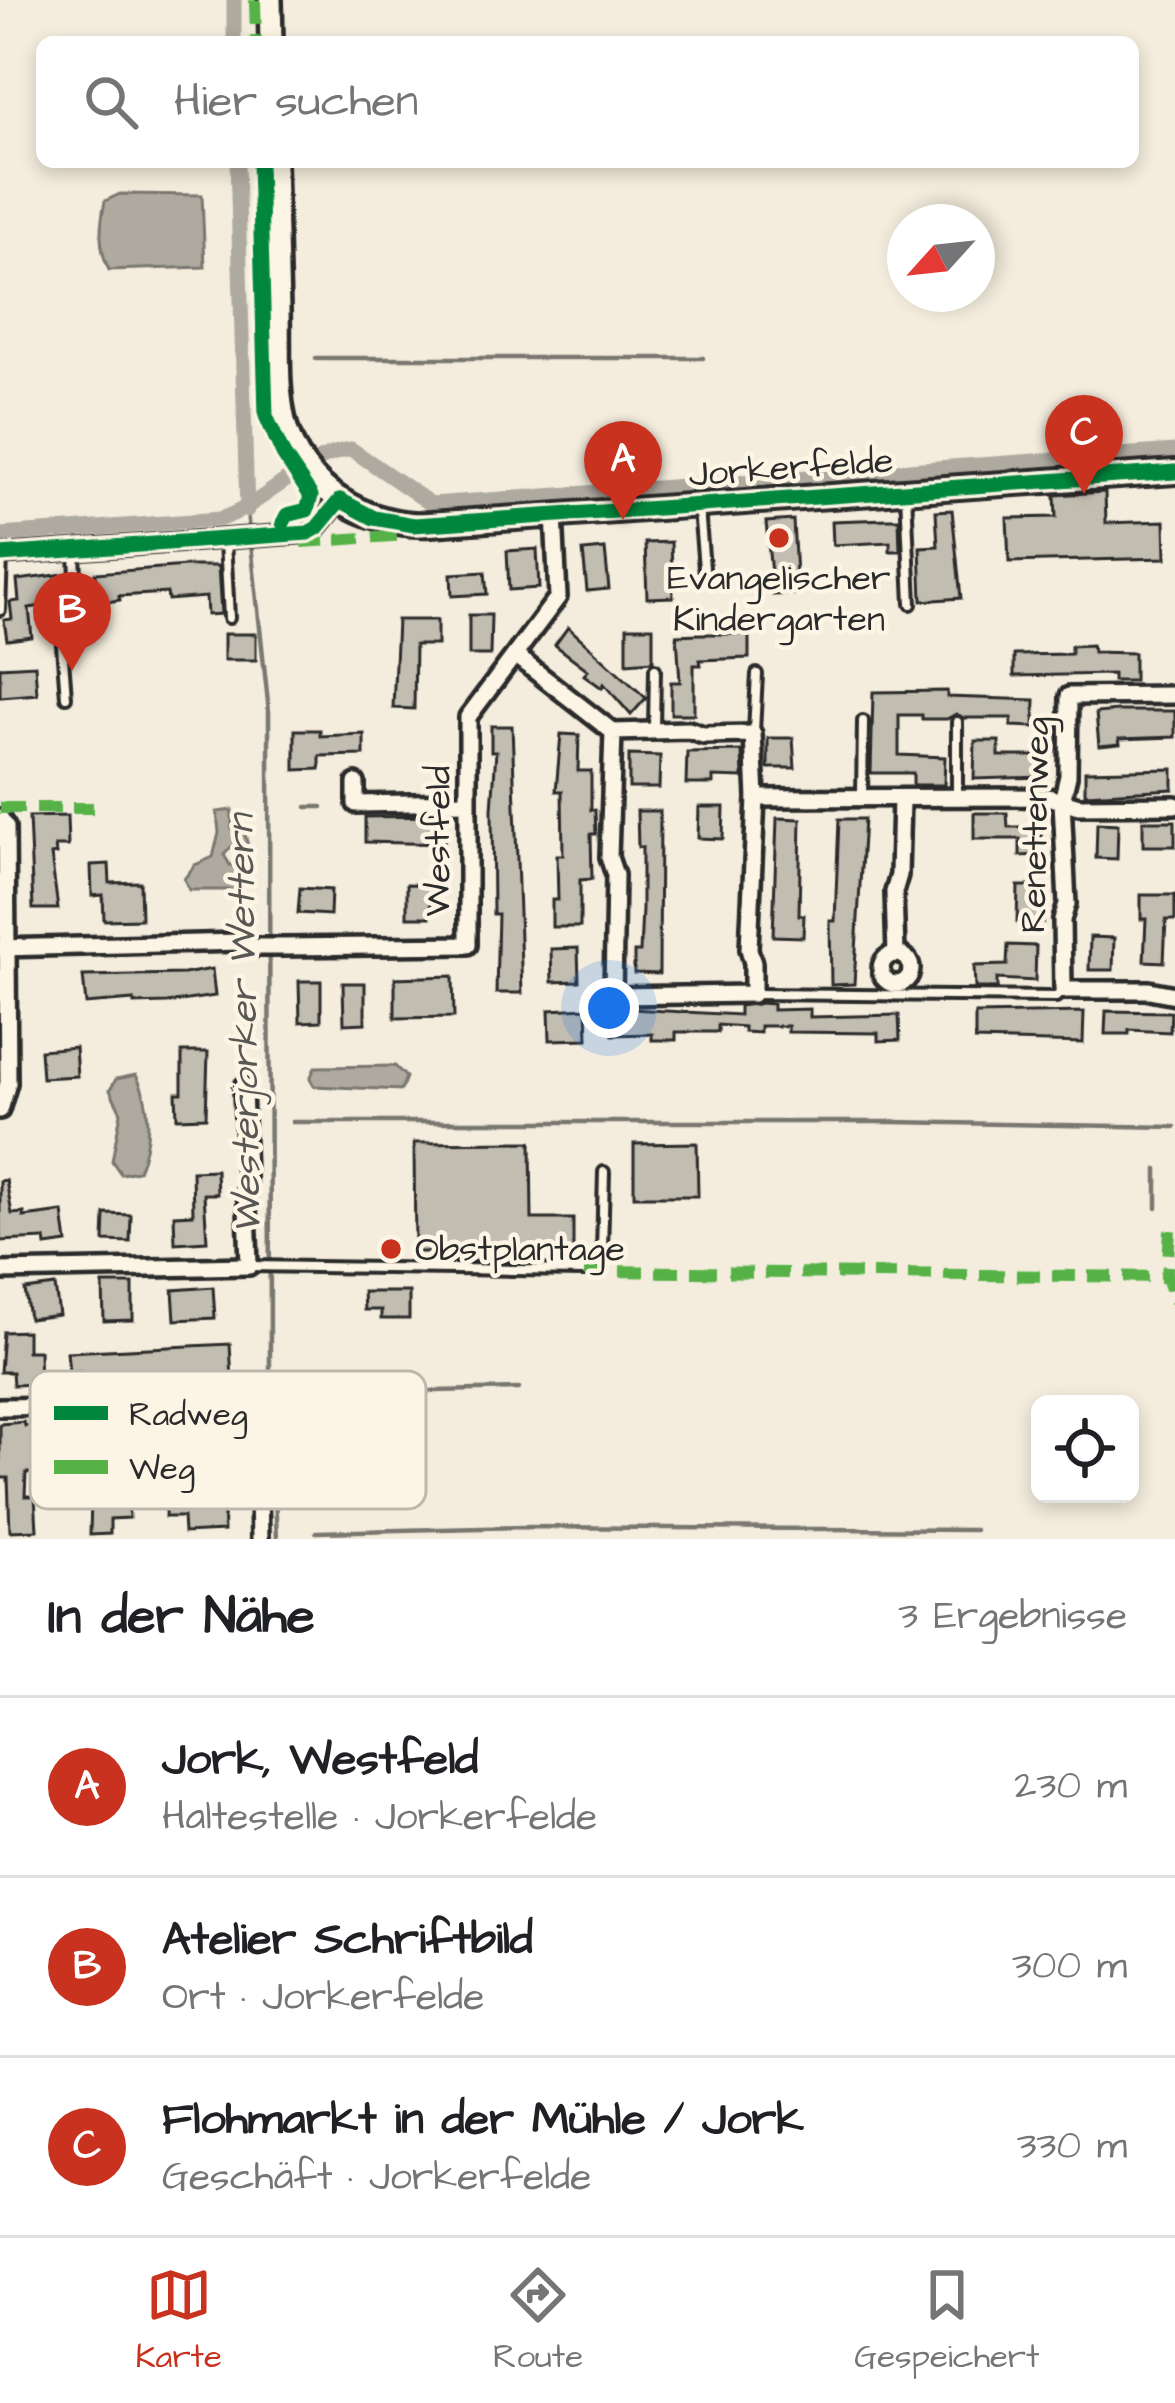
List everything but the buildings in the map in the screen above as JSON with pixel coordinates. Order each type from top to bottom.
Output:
[{"type":"street","points":[[270,0],[271,36]]},
{"type":"street","name":"Jorkerfelde","points":[[274,168],[281,402],[287,431],[317,480],[340,500],[374,518],[413,525],[1175,472]]},
{"type":"street","points":[[1,555],[314,531],[340,500]]},
{"type":"street","name":"Westfeld","points":[[2,948],[240,942],[260,947],[468,945],[468,716],[558,597],[554,514]]},
{"type":"street","points":[[516,656],[613,732],[753,734],[754,886],[749,902],[753,994],[613,996],[615,875],[608,857],[613,732]]},
{"type":"street","name":"Renettenweg","points":[[1063,990],[1062,920],[1067,904],[1062,801],[1068,776],[1069,696],[1175,695]]},
{"type":"street","points":[[356,782],[356,804],[466,802]]},
{"type":"street","points":[[756,798],[1048,797],[1079,806],[1175,805]]},
{"type":"street","points":[[896,990],[911,969],[907,958],[896,954],[894,892],[899,875],[901,799]]},
{"type":"street","points":[[0,818],[6,827],[2,948],[8,1083],[0,1110]]},
{"type":"street","points":[[1063,990],[1175,994]]},
{"type":"street","points":[[0,1271],[253,1266],[243,1087]]},
{"type":"street","points":[[0,1406],[30,1406]]},
{"type":"street","points":[[259,1509],[260,1539]]},
{"type":"lane","points":[[906,490],[911,604]]},
{"type":"lane","points":[[698,504],[704,568]]},
{"type":"lane","points":[[225,538],[229,618]]},
{"type":"lane","points":[[66,698],[60,619],[77,606],[75,550]]},
{"type":"lane","points":[[0,610],[1,555]]},
{"type":"lane","points":[[654,731],[655,669]]},
{"type":"lane","points":[[753,734],[757,674]]},
{"type":"lane","points":[[862,799],[863,721]]},
{"type":"lane","points":[[957,722],[957,798]]},
{"type":"lane","points":[[753,994],[896,990],[1055,997],[1063,990]]},
{"type":"lane","points":[[253,1266],[584,1271],[602,1252],[604,1172]]},
{"type":"shaded area","points":[[120,194],[202,195],[205,267],[109,270],[102,219],[105,201]]},
{"type":"shaded area","points":[[232,810],[232,828],[244,830],[248,846],[231,847],[224,855],[230,865],[243,869],[240,886],[189,890],[184,879],[195,865],[213,857],[219,833],[217,812]]},
{"type":"shaded area","points":[[395,1066],[406,1077],[401,1090],[314,1086],[310,1079],[315,1067]]},
{"type":"shaded area","points":[[136,1075],[145,1098],[147,1135],[138,1171],[121,1174],[112,1161],[121,1112],[110,1090],[116,1079]]},
{"type":"waterway","points":[[234,0],[234,36]]},
{"type":"waterway","points":[[237,168],[247,510]]},
{"type":"waterway","points":[[316,358],[703,358]]},
{"type":"waterway","points":[[0,535],[220,519],[316,461],[351,449],[431,504],[1175,451]]},
{"type":"waterway","name":"Westerjorker Wettern","points":[[247,510],[249,533]]},
{"type":"waterway","name":"Westerjorker Wettern","points":[[251,544],[269,712],[270,1371]]},
{"type":"waterway","points":[[307,807],[322,807]]},
{"type":"waterway","points":[[292,1122],[1175,1127]]},
{"type":"waterway","points":[[1157,1169],[1157,1208]]},
{"type":"waterway","points":[[426,1391],[519,1389]]},
{"type":"waterway","name":"Westerjorker Wettern","points":[[276,1509],[277,1539]]},
{"type":"waterway","points":[[316,1532],[525,1527],[975,1530]]},
{"type":"marked path","points":[[255,0],[256,36]]},
{"type":"marked path","points":[[301,542],[409,535]]},
{"type":"marked path","points":[[0,808],[93,808]]},
{"type":"marked path","points":[[1170,1230],[1167,1277],[1175,1302]]},
{"type":"marked path","points":[[584,1271],[1167,1277]]},
{"type":"cycle path","points":[[259,168],[266,416],[283,454],[311,496],[307,510],[287,515],[283,523]]},
{"type":"cycle path","points":[[0,555],[308,533],[340,500],[374,518],[414,525],[1175,472]]},
{"type":"place","name":"Flohmarkt in der Mühle / Jork","points":[[1084,494]]},
{"type":"place","name":"Jork, Westfeld","points":[[623,520]]},
{"type":"place","name":"Evangelischer Kindergarten","points":[[779,538]]},
{"type":"place","name":"Atelier Schriftbild","points":[[72,671]]},
{"type":"place","name":"Obstplantage","points":[[391,1249]]}]
